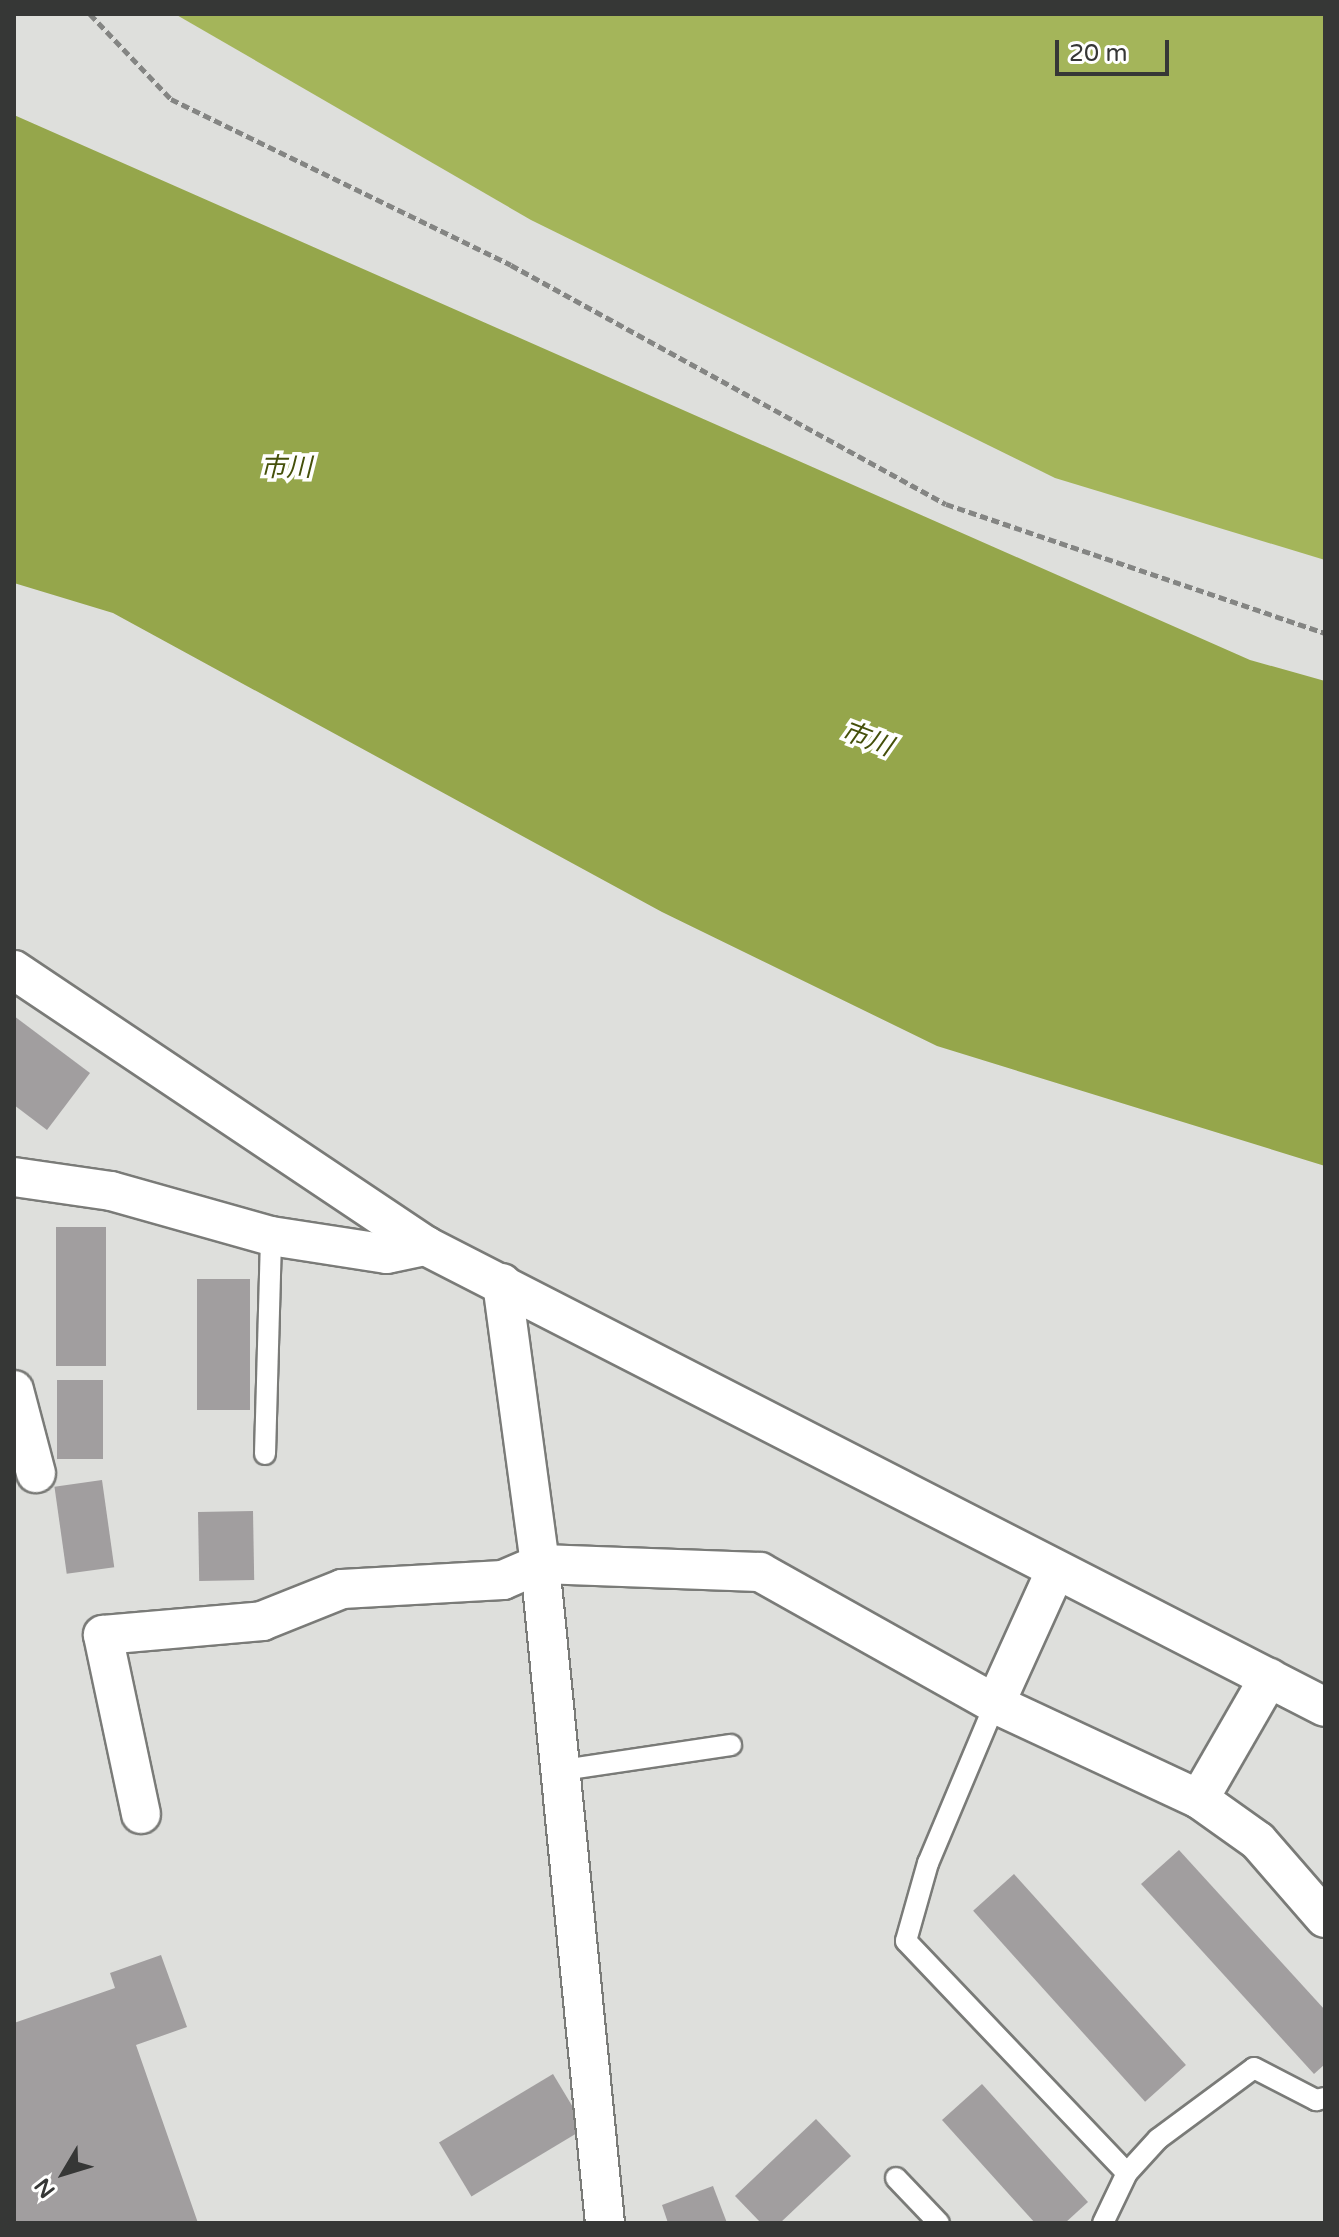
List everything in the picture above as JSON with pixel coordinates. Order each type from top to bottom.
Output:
[{"type":"street","points":[[14,970],[426,1246],[1054,1574],[1325,1707]]},
{"type":"street","points":[[14,1177],[111,1191],[271,1236],[387,1254],[426,1246]]},
{"type":"street","points":[[502,1283],[540,1564],[557,1771],[605,2223]]},
{"type":"street","points":[[14,1390],[36,1473]]},
{"type":"street","points":[[141,1814],[103,1635],[262,1621],[342,1589],[503,1580],[540,1564],[760,1572],[995,1704],[1199,1799],[1258,1841],[1325,1918]]},
{"type":"street","points":[[995,1704],[1054,1574]]},
{"type":"street","points":[[1199,1799],[1269,1678]]},
{"type":"lane","points":[[265,1454],[271,1236]]},
{"type":"lane","points":[[995,1704],[928,1863],[906,1941],[1127,2173]]},
{"type":"lane","points":[[557,1771],[731,1745]]},
{"type":"lane","points":[[1103,2223],[1127,2173],[1158,2139],[1254,2068],[1316,2100],[1325,2098]]},
{"type":"lane","points":[[896,2178],[939,2223]]},
{"type":"path","points":[[90,14],[171,99],[511,265],[946,504],[1325,633]]},
{"type":"shaded area","points":[[175,14],[1325,14],[1325,560],[1055,478],[531,220]]},
{"type":"water","name":"市川","points":[[14,115],[1250,660],[1325,681],[1325,1166],[937,1046],[662,912],[113,613],[14,583]]},
{"type":"building","points":[[14,1016],[90,1073],[47,1130],[14,1105]]},
{"type":"building","points":[[56,1227],[106,1227],[106,1366],[56,1366]]},
{"type":"building","points":[[197,1279],[250,1279],[250,1410],[197,1410]]},
{"type":"building","points":[[57,1380],[103,1380],[103,1459],[57,1459]]},
{"type":"building","points":[[102,1480],[114,1567],[67,1574],[54,1487]]},
{"type":"building","points":[[253,1511],[254,1580],[199,1581],[198,1512]]},
{"type":"building","points":[[1179,1850],[1325,2010],[1325,2064],[1314,2074],[1141,1884]]},
{"type":"building","points":[[1014,1874],[1186,2065],[1145,2102],[973,1911]]},
{"type":"building","points":[[161,1955],[187,2027],[136,2045],[198,2223],[14,2223],[14,2023],[115,1988],[110,1973]]},
{"type":"building","points":[[553,2074],[585,2128],[471,2197],[439,2143]]},
{"type":"building","points":[[982,2084],[1088,2202],[1065,2223],[1035,2223],[942,2120]]},
{"type":"building","points":[[816,2119],[851,2156],[780,2223],[761,2223],[735,2196]]},
{"type":"building","points":[[713,2186],[727,2223],[668,2223],[662,2205]]}]
